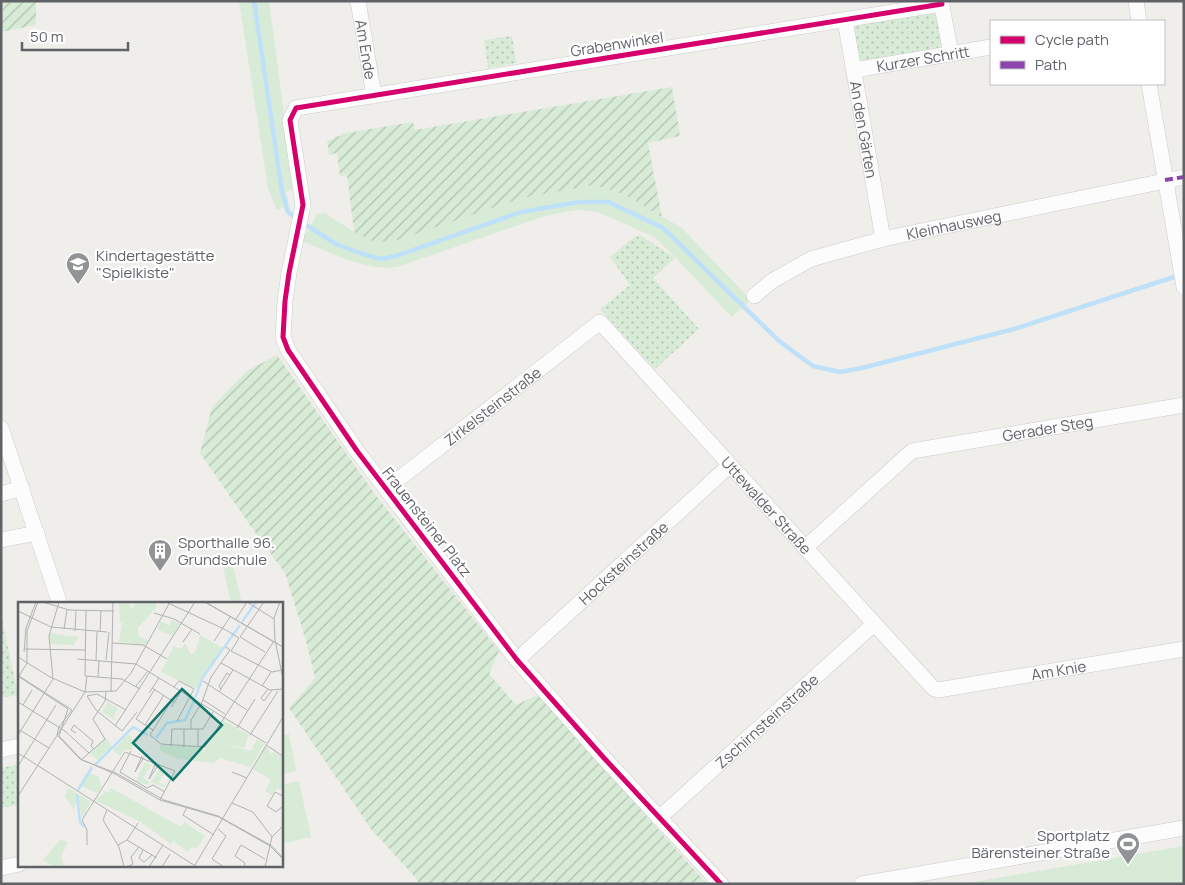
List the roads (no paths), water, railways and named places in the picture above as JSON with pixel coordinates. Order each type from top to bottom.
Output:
[{"type":"street","name":"Am Ende","points":[[358,1],[374,96]]},
{"type":"street","points":[[1136,1],[1139,20]]},
{"type":"street","name":"Grabenwinkel","points":[[296,108],[942,3]]},
{"type":"street","points":[[942,3],[950,54]]},
{"type":"street","name":"An den Gärten","points":[[845,20],[883,239]]},
{"type":"street","name":"Kurzer Schritt","points":[[854,70],[990,47]]},
{"type":"street","points":[[1149,85],[1184,286]]},
{"type":"street","name":"Frauensteiner Platz","points":[[296,108],[290,120],[303,205],[285,301],[283,337],[288,350],[386,489],[517,660],[604,758],[721,884]]},
{"type":"street","name":"Kleinhausweg","points":[[754,296],[772,281],[811,259],[883,239],[1184,177]]},
{"type":"street","name":"Zirkelsteinstraße","points":[[386,489],[600,322]]},
{"type":"street","name":"Uttewalder Straße","points":[[600,322],[933,688]]},
{"type":"street","name":"Gerader Steg","points":[[805,548],[912,451],[1184,405]]},
{"type":"street","points":[[1,428],[59,602]]},
{"type":"street","name":"Hocksteinstraße","points":[[517,660],[730,465]]},
{"type":"street","points":[[1,494],[22,488]]},
{"type":"street","points":[[1,540],[37,534]]},
{"type":"street","name":"Zschirnsteinstraße","points":[[660,818],[874,624]]},
{"type":"street","name":"Am Knie","points":[[933,688],[938,690],[1184,649]]},
{"type":"street","points":[[1,750],[18,746]]},
{"type":"street","points":[[862,884],[1184,828]]},
{"type":"street","points":[[1,868],[18,864]]},
{"type":"waterway","points":[[254,1],[282,192],[288,212],[296,218]]},
{"type":"waterway","points":[[303,223],[336,244],[380,259],[396,256],[521,212],[579,202],[609,202],[663,228],[779,341],[813,366],[840,372],[1014,329],[1180,275]]},
{"type":"place","name":"Kindertagestätte \"Spielkiste\"","points":[[78,285]]},
{"type":"place","name":"Sporthalle 96. Grundschule","points":[[160,572]]},
{"type":"place","name":"Sportplatz Bärensteiner Straße","points":[[1128,865]]}]
